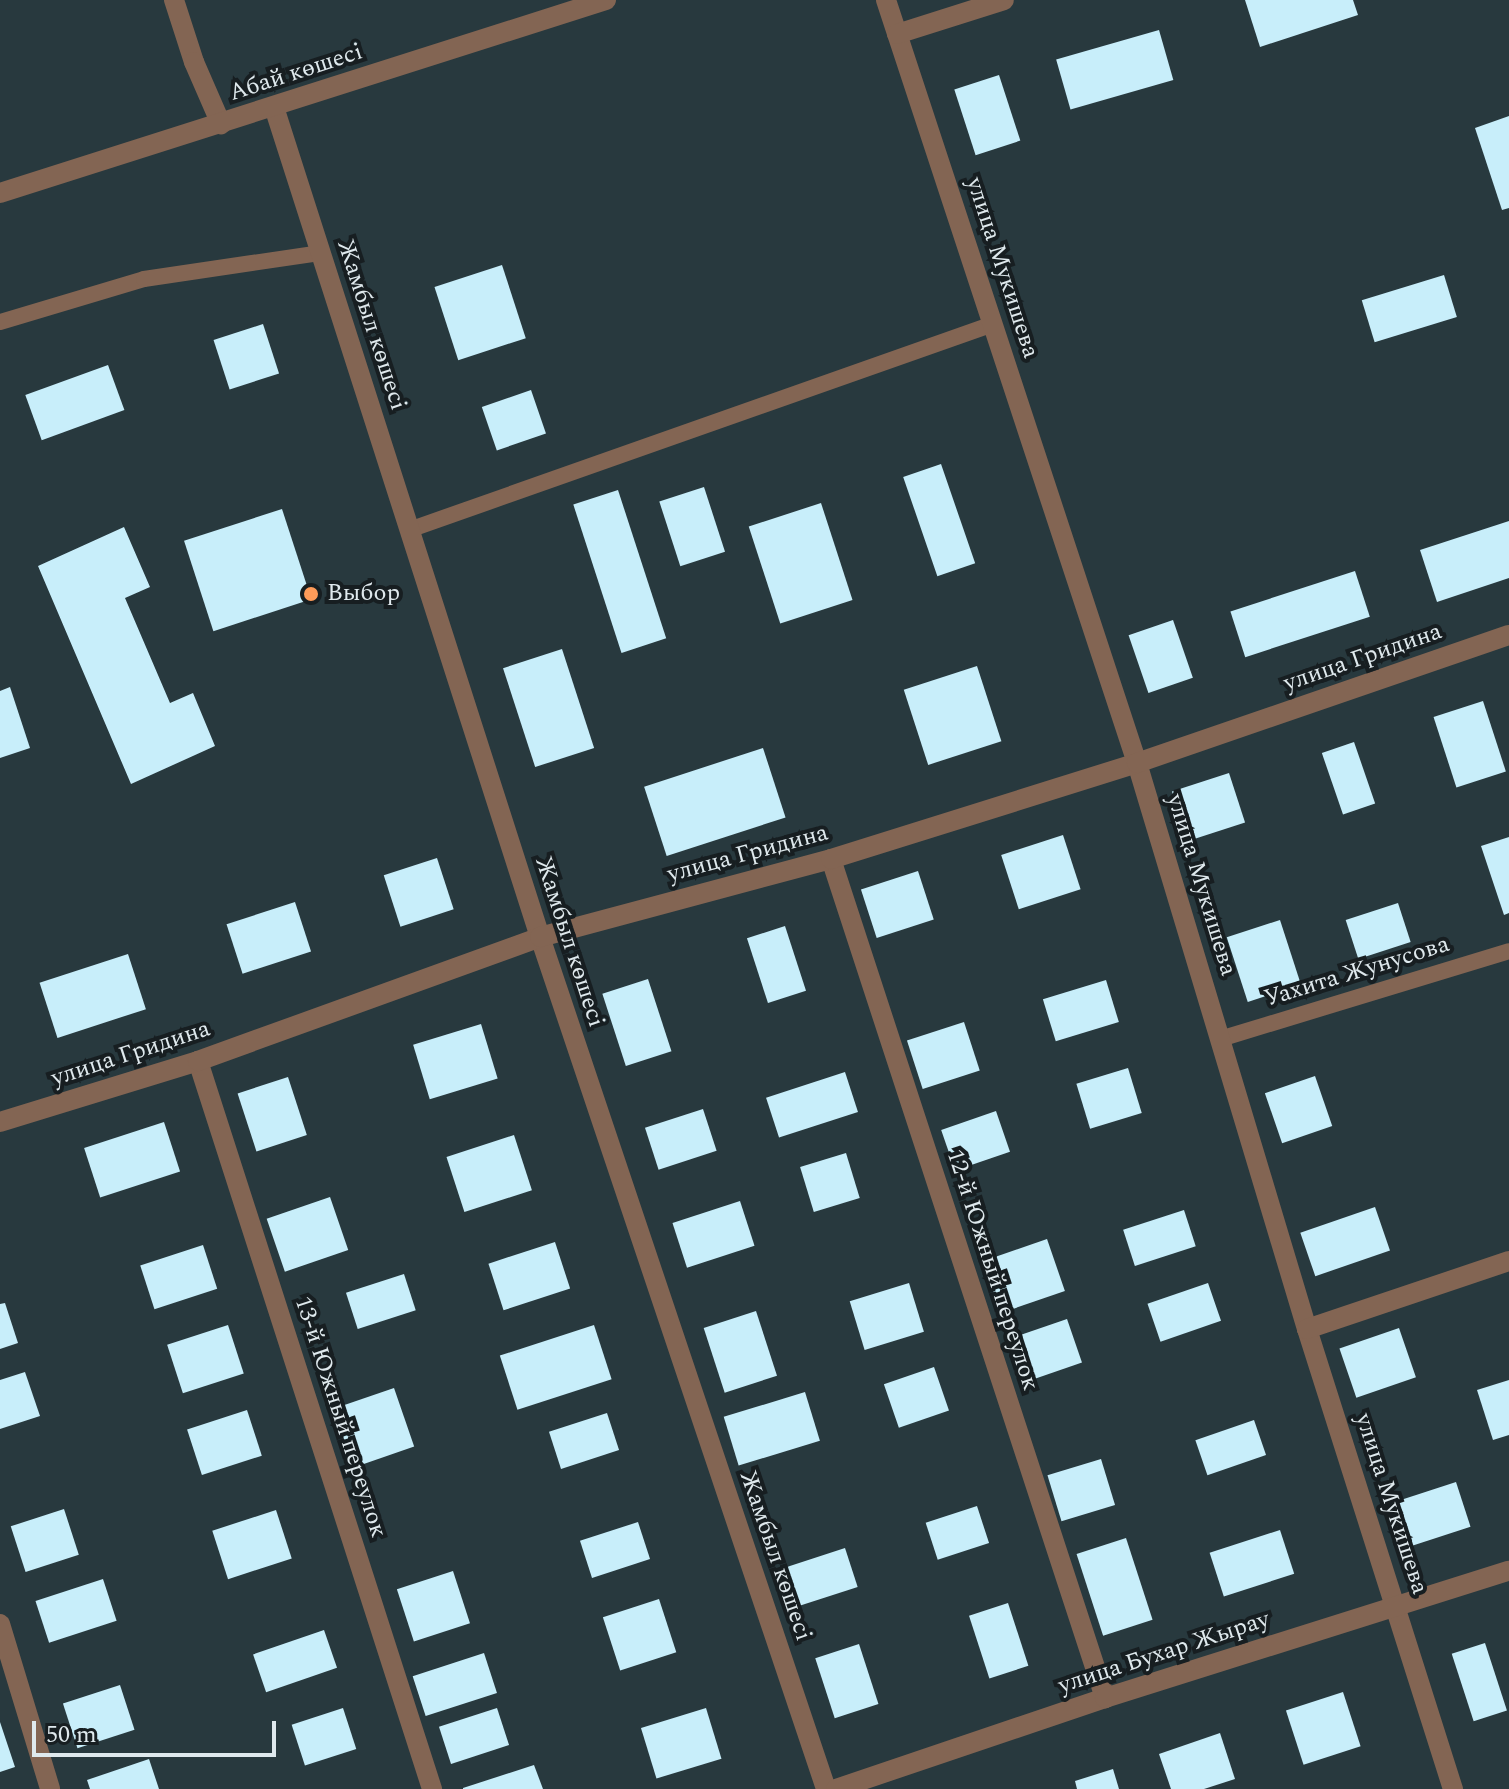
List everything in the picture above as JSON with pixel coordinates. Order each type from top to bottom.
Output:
[{"type":"street","points":[[174,0],[194,62],[221,124]]},
{"type":"street","name":"Абай көшесі","points":[[0,193],[274,107],[567,6],[606,0]]},
{"type":"street","name":"улица Мукишева","points":[[886,0],[1137,763],[1307,1329],[1453,1789]]},
{"type":"street","points":[[897,34],[1004,0]]},
{"type":"street","name":"Жамбыл көшесі","points":[[274,107],[540,937],[826,1789]]},
{"type":"street","name":"улица Гридина","points":[[0,1122],[198,1061],[540,937],[831,859],[1137,763],[1509,635]]},
{"type":"street","name":"12-й Южный переулок","points":[[831,859],[1105,1698]]},
{"type":"street","name":"13-й Южный переулок","points":[[198,1061],[432,1789]]},
{"type":"street","points":[[1307,1329],[1509,1261]]},
{"type":"street","name":"улица Бухар Жырау","points":[[836,1789],[1105,1698],[1509,1571]]},
{"type":"street","points":[[0,1624],[50,1789]]},
{"type":"lane","points":[[0,322],[144,279],[321,253]]},
{"type":"lane","points":[[409,530],[993,324]]},
{"type":"lane","name":"Уахита Жунусова","points":[[1220,1039],[1509,951]]},
{"type":"building","points":[[1245,0],[1353,0],[1358,15],[1260,47]]},
{"type":"building","points":[[1159,30],[1173,80],[1070,109],[1056,59]]},
{"type":"building","points":[[999,75],[1020,141],[976,155],[954,90]]},
{"type":"building","points":[[1509,116],[1509,208],[1502,210],[1475,128]]},
{"type":"building","points":[[502,265],[526,338],[458,360],[434,287]]},
{"type":"building","points":[[1444,275],[1457,317],[1375,342],[1362,300]]},
{"type":"building","points":[[263,324],[279,373],[230,390],[214,340]]},
{"type":"building","points":[[108,365],[124,410],[42,440],[25,395]]},
{"type":"building","points":[[531,390],[546,433],[497,450],[482,407]]},
{"type":"building","points":[[941,464],[975,563],[937,576],[903,477]]},
{"type":"building","points":[[704,487],[725,552],[680,566],[659,502]]},
{"type":"building","points":[[618,490],[666,638],[622,653],[573,505]]},
{"type":"building","points":[[821,503],[853,600],[780,623],[749,526]]},
{"type":"building","points":[[282,509],[311,599],[213,631],[184,541]]},
{"type":"building","points":[[1509,521],[1509,578],[1437,602],[1420,550]]},
{"type":"building","points":[[124,527],[150,587],[125,598],[170,703],[193,693],[215,746],[131,784],[38,566]]},
{"type":"building","points":[[1355,571],[1370,617],[1245,657],[1230,611]]},
{"type":"building","points":[[1173,620],[1193,678],[1148,693],[1129,635]]},
{"type":"building","points":[[562,649],[594,748],[535,767],[503,668]]},
{"type":"building","points":[[977,666],[1001,741],[928,765],[904,690]]},
{"type":"building","points":[[10,687],[30,748],[0,758],[0,691]]},
{"type":"building","points":[[1483,701],[1506,771],[1456,787],[1434,717]]},
{"type":"building","points":[[1354,742],[1375,803],[1343,815],[1322,753]]},
{"type":"building","points":[[763,748],[786,817],[667,856],[644,787]]},
{"type":"building","points":[[1229,773],[1245,822],[1188,841],[1172,792]]},
{"type":"building","points":[[1063,835],[1081,889],[1019,909],[1001,855]]},
{"type":"building","points":[[1509,837],[1509,913],[1504,915],[1481,846]]},
{"type":"building","points":[[437,858],[454,909],[400,927],[384,875]]},
{"type":"building","points":[[918,871],[934,920],[877,938],[861,890]]},
{"type":"building","points":[[295,902],[311,951],[243,974],[227,924]]},
{"type":"building","points":[[1398,903],[1411,942],[1358,959],[1346,920]]},
{"type":"building","points":[[1280,920],[1301,985],[1248,1002],[1227,937]]},
{"type":"building","points":[[785,926],[806,991],[768,1003],[747,938]]},
{"type":"building","points":[[128,954],[146,1009],[57,1038],[40,983]]},
{"type":"building","points":[[648,979],[671,1051],[626,1066],[602,994]]},
{"type":"building","points":[[1106,980],[1119,1022],[1056,1041],[1043,999]]},
{"type":"building","points":[[964,1022],[980,1071],[923,1089],[907,1041]]},
{"type":"building","points":[[481,1024],[498,1079],[430,1099],[413,1045]]},
{"type":"building","points":[[1128,1068],[1142,1113],[1090,1129],[1076,1084]]},
{"type":"building","points":[[845,1072],[858,1112],[779,1138],[766,1098]]},
{"type":"building","points":[[1315,1076],[1332,1126],[1282,1143],[1265,1093]]},
{"type":"building","points":[[288,1077],[307,1135],[256,1151],[238,1093]]},
{"type":"building","points":[[703,1109],[717,1151],[659,1170],[645,1128]]},
{"type":"building","points":[[996,1111],[1010,1152],[955,1171],[941,1130]]},
{"type":"building","points":[[164,1122],[180,1171],[100,1197],[84,1148]]},
{"type":"building","points":[[514,1135],[532,1190],[464,1212],[446,1157]]},
{"type":"building","points":[[846,1153],[860,1198],[814,1212],[800,1167]]},
{"type":"building","points":[[330,1197],[348,1250],[285,1272],[267,1219]]},
{"type":"building","points":[[740,1201],[755,1246],[687,1268],[672,1223]]},
{"type":"building","points":[[1375,1207],[1390,1250],[1315,1276],[1300,1233]]},
{"type":"building","points":[[1184,1210],[1196,1246],[1135,1266],[1123,1230]]},
{"type":"building","points":[[1047,1239],[1065,1291],[1001,1313],[983,1261]]},
{"type":"building","points":[[555,1242],[570,1289],[504,1310],[488,1264]]},
{"type":"building","points":[[203,1245],[217,1289],[154,1309],[140,1265]]},
{"type":"building","points":[[404,1274],[416,1310],[358,1329],[346,1293]]},
{"type":"building","points":[[909,1283],[924,1332],[865,1350],[850,1301]]},
{"type":"building","points":[[1208,1283],[1221,1321],[1161,1342],[1147,1304]]},
{"type":"building","points":[[5,1303],[18,1343],[0,1349],[0,1304]]},
{"type":"building","points":[[756,1311],[777,1376],[725,1393],[704,1328]]},
{"type":"building","points":[[1067,1319],[1082,1362],[1021,1384],[1006,1340]]},
{"type":"building","points":[[228,1325],[244,1374],[183,1393],[167,1345]]},
{"type":"building","points":[[594,1325],[612,1379],[517,1410],[500,1356]]},
{"type":"building","points":[[1399,1328],[1416,1377],[1356,1398],[1339,1349]]},
{"type":"building","points":[[934,1367],[949,1410],[899,1428],[884,1384]]},
{"type":"building","points":[[25,1372],[40,1416],[0,1429],[0,1380]]},
{"type":"building","points":[[1509,1380],[1509,1435],[1493,1440],[1477,1390]]},
{"type":"building","points":[[394,1388],[414,1447],[354,1467],[333,1409]]},
{"type":"building","points":[[805,1392],[820,1441],[739,1466],[724,1417]]},
{"type":"building","points":[[247,1410],[262,1456],[202,1475],[187,1429]]},
{"type":"building","points":[[607,1413],[619,1450],[561,1469],[549,1432]]},
{"type":"building","points":[[1254,1420],[1266,1455],[1207,1475],[1195,1440]]},
{"type":"building","points":[[1101,1459],[1115,1505],[1061,1521],[1047,1475]]},
{"type":"building","points":[[1456,1482],[1471,1527],[1403,1549],[1388,1504]]},
{"type":"building","points":[[977,1506],[989,1543],[938,1560],[926,1523]]},
{"type":"building","points":[[64,1509],[79,1555],[26,1572],[11,1526]]},
{"type":"building","points":[[276,1510],[292,1559],[228,1579],[212,1531]]},
{"type":"building","points":[[638,1522],[650,1559],[592,1578],[580,1541]]},
{"type":"building","points":[[1280,1530],[1294,1574],[1224,1597],[1210,1553]]},
{"type":"building","points":[[1126,1538],[1153,1620],[1103,1636],[1077,1554]]},
{"type":"building","points":[[845,1548],[858,1587],[791,1609],[778,1570]]},
{"type":"building","points":[[453,1571],[470,1623],[414,1642],[397,1589]]},
{"type":"building","points":[[103,1579],[117,1621],[49,1643],[35,1601]]},
{"type":"building","points":[[659,1599],[676,1652],[620,1670],[603,1617]]},
{"type":"building","points":[[1008,1603],[1028,1666],[989,1678],[969,1616]]},
{"type":"building","points":[[324,1630],[337,1668],[266,1692],[253,1654]]},
{"type":"building","points":[[1485,1643],[1507,1711],[1474,1721],[1452,1654]]},
{"type":"building","points":[[859,1644],[878,1704],[835,1718],[815,1658]]},
{"type":"building","points":[[484,1653],[497,1693],[426,1716],[413,1676]]},
{"type":"building","points":[[120,1685],[135,1730],[77,1748],[63,1704]]},
{"type":"building","points":[[1343,1692],[1361,1746],[1304,1765],[1286,1711]]},
{"type":"building","points":[[343,1708],[356,1749],[305,1766],[292,1725]]},
{"type":"building","points":[[497,1708],[509,1745],[451,1764],[439,1727]]},
{"type":"building","points":[[706,1708],[721,1759],[656,1779],[641,1728]]},
{"type":"building","points":[[0,1722],[15,1767],[0,1772]]},
{"type":"building","points":[[1220,1733],[1235,1779],[1204,1789],[1171,1789],[1159,1754]]},
{"type":"building","points":[[149,1759],[159,1789],[90,1789],[87,1780]]},
{"type":"building","points":[[534,1765],[543,1789],[463,1789],[463,1788]]},
{"type":"building","points":[[1113,1769],[1119,1789],[1077,1789],[1075,1781]]},
{"type":"place","name":"Выбор","points":[[311,594]]}]
